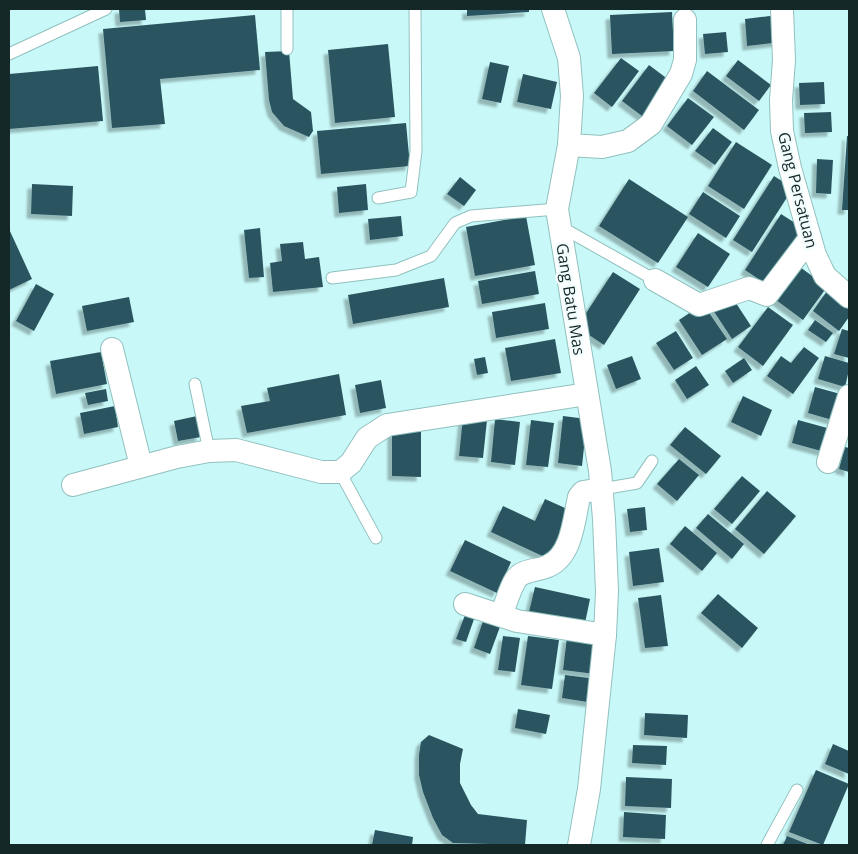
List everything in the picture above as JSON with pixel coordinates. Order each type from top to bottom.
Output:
[{"type":"street","name":"Gang Batu Mas","points":[[553,9],[568,58],[572,96],[569,145],[558,218],[602,490],[607,591],[605,635],[589,788],[579,845]]},
{"type":"street","name":"Gang Persatuan","points":[[782,9],[784,60],[781,100],[782,131],[790,168],[815,254],[825,276],[849,297]]},
{"type":"street","points":[[569,145],[602,147],[628,141],[651,124],[681,74],[685,60],[685,20]]},
{"type":"street","points":[[655,280],[699,305],[749,288],[767,295],[810,238]]},
{"type":"street","points":[[112,349],[141,466]]},
{"type":"street","points":[[73,485],[141,466],[210,451],[236,450],[321,472],[340,472],[351,463],[367,438],[387,425],[587,394]]},
{"type":"street","points":[[828,462],[849,396]]},
{"type":"street","points":[[501,616],[517,579],[522,574],[550,566],[558,559],[568,543],[579,497],[583,492],[602,490]]},
{"type":"street","points":[[465,604],[517,621],[605,635]]},
{"type":"lane","points":[[9,54],[106,9]]},
{"type":"lane","points":[[287,9],[287,49]]},
{"type":"lane","points":[[378,198],[411,192],[416,151],[415,9]]},
{"type":"lane","points":[[332,278],[396,270],[431,256],[455,224],[471,216],[558,218],[655,280]]},
{"type":"lane","points":[[196,384],[210,451]]},
{"type":"lane","points":[[602,490],[637,483],[652,461]]},
{"type":"lane","points":[[340,472],[376,538]]},
{"type":"lane","points":[[767,845],[797,790]]},
{"type":"building","points":[[119,9],[145,9],[146,20],[120,22]]},
{"type":"building","points":[[467,9],[529,9],[529,12],[467,16]]},
{"type":"building","points":[[672,12],[674,51],[612,54],[610,15]]},
{"type":"building","points":[[255,15],[260,70],[160,79],[165,124],[112,128],[103,29]]},
{"type":"building","points":[[778,15],[781,42],[747,46],[745,19]]},
{"type":"building","points":[[726,32],[728,52],[705,54],[703,34]]},
{"type":"building","points":[[388,44],[395,117],[335,123],[328,50]]},
{"type":"building","points":[[289,51],[293,99],[311,112],[313,131],[309,137],[284,126],[272,112],[269,100],[265,52]]},
{"type":"building","points":[[621,58],[639,71],[612,107],[594,93]]},
{"type":"building","points":[[738,60],[771,85],[759,101],[726,76]]},
{"type":"building","points":[[490,62],[509,66],[501,103],[482,99]]},
{"type":"building","points":[[649,65],[673,83],[646,119],[622,101]]},
{"type":"building","points":[[98,66],[103,121],[9,129],[9,74]]},
{"type":"building","points":[[707,71],[759,110],[744,130],[693,91]]},
{"type":"building","points":[[523,74],[557,82],[551,109],[517,102]]},
{"type":"building","points":[[824,82],[825,104],[800,105],[799,83]]},
{"type":"building","points":[[688,98],[714,117],[692,145],[667,126]]},
{"type":"building","points":[[831,112],[832,132],[805,133],[804,113]]},
{"type":"building","points":[[406,123],[410,166],[321,174],[317,131]]},
{"type":"building","points":[[713,128],[732,142],[715,165],[695,151]]},
{"type":"building","points":[[847,136],[849,136],[849,210],[842,210]]},
{"type":"building","points":[[736,142],[772,165],[744,209],[708,186]]},
{"type":"building","points":[[817,159],[833,160],[831,194],[816,193]]},
{"type":"building","points":[[774,176],[793,188],[752,252],[733,240]]},
{"type":"building","points":[[460,177],[476,190],[464,206],[447,194]]},
{"type":"building","points":[[629,179],[688,217],[658,263],[599,226]]},
{"type":"building","points":[[32,184],[73,186],[72,216],[31,214]]},
{"type":"building","points":[[366,184],[368,210],[339,213],[337,187]]},
{"type":"building","points":[[703,192],[740,216],[726,238],[689,214]]},
{"type":"building","points":[[781,214],[806,230],[769,286],[745,270]]},
{"type":"building","points":[[401,216],[403,236],[370,240],[368,219]]},
{"type":"building","points":[[526,216],[535,265],[475,276],[466,227]]},
{"type":"building","points":[[260,228],[264,277],[249,278],[244,230]]},
{"type":"building","points":[[9,229],[32,279],[9,290]]},
{"type":"building","points":[[698,233],[730,254],[708,287],[676,267]]},
{"type":"building","points":[[303,242],[305,259],[319,257],[323,287],[273,292],[270,263],[282,261],[280,244]]},
{"type":"building","points":[[800,267],[827,287],[803,320],[776,300]]},
{"type":"building","points":[[535,271],[539,294],[482,304],[478,281]]},
{"type":"building","points":[[613,272],[640,289],[604,345],[577,327]]},
{"type":"building","points":[[444,278],[449,307],[353,324],[348,295]]},
{"type":"building","points":[[36,284],[54,294],[34,331],[16,321]]},
{"type":"building","points":[[827,291],[849,307],[849,317],[839,331],[813,311]]},
{"type":"building","points":[[730,294],[751,326],[732,339],[711,307]]},
{"type":"building","points":[[129,297],[134,322],[87,331],[82,306]]},
{"type":"building","points":[[545,303],[549,329],[496,338],[492,312]]},
{"type":"building","points":[[703,304],[727,339],[702,355],[679,320]]},
{"type":"building","points":[[768,307],[793,325],[763,366],[738,347]]},
{"type":"building","points":[[815,320],[833,333],[826,342],[808,330]]},
{"type":"building","points":[[842,329],[849,331],[849,358],[834,354]]},
{"type":"building","points":[[676,331],[693,358],[674,370],[656,343]]},
{"type":"building","points":[[555,339],[561,373],[511,381],[505,348]]},
{"type":"building","points":[[804,347],[819,358],[793,394],[767,376],[781,356],[791,363]]},
{"type":"building","points":[[101,352],[107,384],[56,394],[50,361]]},
{"type":"building","points":[[632,356],[641,379],[616,389],[607,365]]},
{"type":"building","points":[[825,356],[849,363],[845,387],[818,379]]},
{"type":"building","points":[[485,357],[488,373],[477,375],[474,359]]},
{"type":"building","points":[[744,358],[752,370],[733,383],[725,371]]},
{"type":"building","points":[[696,366],[709,385],[687,399],[675,380]]},
{"type":"building","points":[[339,374],[346,415],[247,433],[241,406],[270,401],[267,388]]},
{"type":"building","points":[[381,380],[386,408],[360,413],[355,385]]},
{"type":"building","points":[[815,387],[844,395],[836,421],[808,413]]},
{"type":"building","points":[[106,389],[108,401],[88,405],[85,393]]},
{"type":"building","points":[[743,396],[772,410],[761,436],[731,422]]},
{"type":"building","points":[[115,406],[118,427],[84,434],[80,413]]},
{"type":"building","points":[[197,416],[201,437],[178,441],[174,421]]},
{"type":"building","points":[[563,416],[587,419],[582,466],[558,463]]},
{"type":"building","points":[[463,417],[487,420],[483,458],[459,456]]},
{"type":"building","points":[[495,419],[520,422],[515,465],[491,462]]},
{"type":"building","points":[[531,420],[554,423],[548,467],[526,465]]},
{"type":"building","points":[[798,420],[831,429],[825,452],[792,443]]},
{"type":"building","points":[[685,427],[721,456],[706,474],[670,445]]},
{"type":"building","points":[[392,432],[421,432],[421,477],[392,476]]},
{"type":"building","points":[[845,447],[849,448],[849,472],[839,469]]},
{"type":"building","points":[[679,459],[699,475],[677,501],[657,484]]},
{"type":"building","points":[[742,476],[760,491],[732,524],[714,509]]},
{"type":"building","points":[[767,491],[796,516],[764,554],[735,529]]},
{"type":"building","points":[[545,499],[574,512],[551,560],[491,532],[503,506],[535,521]]},
{"type":"building","points":[[645,507],[647,530],[630,532],[627,509]]},
{"type":"building","points":[[708,514],[744,544],[732,559],[696,528]]},
{"type":"building","points":[[685,526],[717,553],[702,571],[670,544]]},
{"type":"building","points":[[465,540],[511,562],[497,593],[450,571]]},
{"type":"building","points":[[659,548],[664,582],[633,586],[629,552]]},
{"type":"building","points":[[535,587],[590,599],[584,628],[528,616]]},
{"type":"building","points":[[718,594],[758,628],[742,648],[701,613]]},
{"type":"building","points":[[661,595],[668,646],[645,648],[638,598]]},
{"type":"building","points":[[465,615],[474,619],[466,642],[456,639]]},
{"type":"building","points":[[484,618],[501,624],[490,654],[474,648]]},
{"type":"building","points":[[503,636],[520,638],[515,672],[498,670]]},
{"type":"building","points":[[528,636],[559,640],[552,689],[521,685]]},
{"type":"building","points":[[567,637],[599,642],[595,674],[563,670]]},
{"type":"building","points":[[565,675],[597,679],[594,703],[562,698]]},
{"type":"building","points":[[518,709],[550,715],[546,734],[515,728]]},
{"type":"building","points":[[645,713],[688,715],[687,738],[644,735]]},
{"type":"building","points":[[429,735],[463,749],[460,764],[460,783],[471,805],[478,814],[527,820],[525,845],[453,843],[442,835],[423,792],[419,775],[421,742]]},
{"type":"building","points":[[833,744],[849,751],[849,774],[825,764]]},
{"type":"building","points":[[633,745],[667,746],[666,765],[632,763]]},
{"type":"building","points":[[816,770],[849,784],[823,845],[789,832]]},
{"type":"building","points":[[626,777],[672,779],[671,808],[625,806]]},
{"type":"building","points":[[624,812],[666,815],[665,839],[623,837]]},
{"type":"building","points":[[375,830],[413,837],[412,845],[372,845]]},
{"type":"building","points":[[787,836],[810,845],[783,845]]}]
